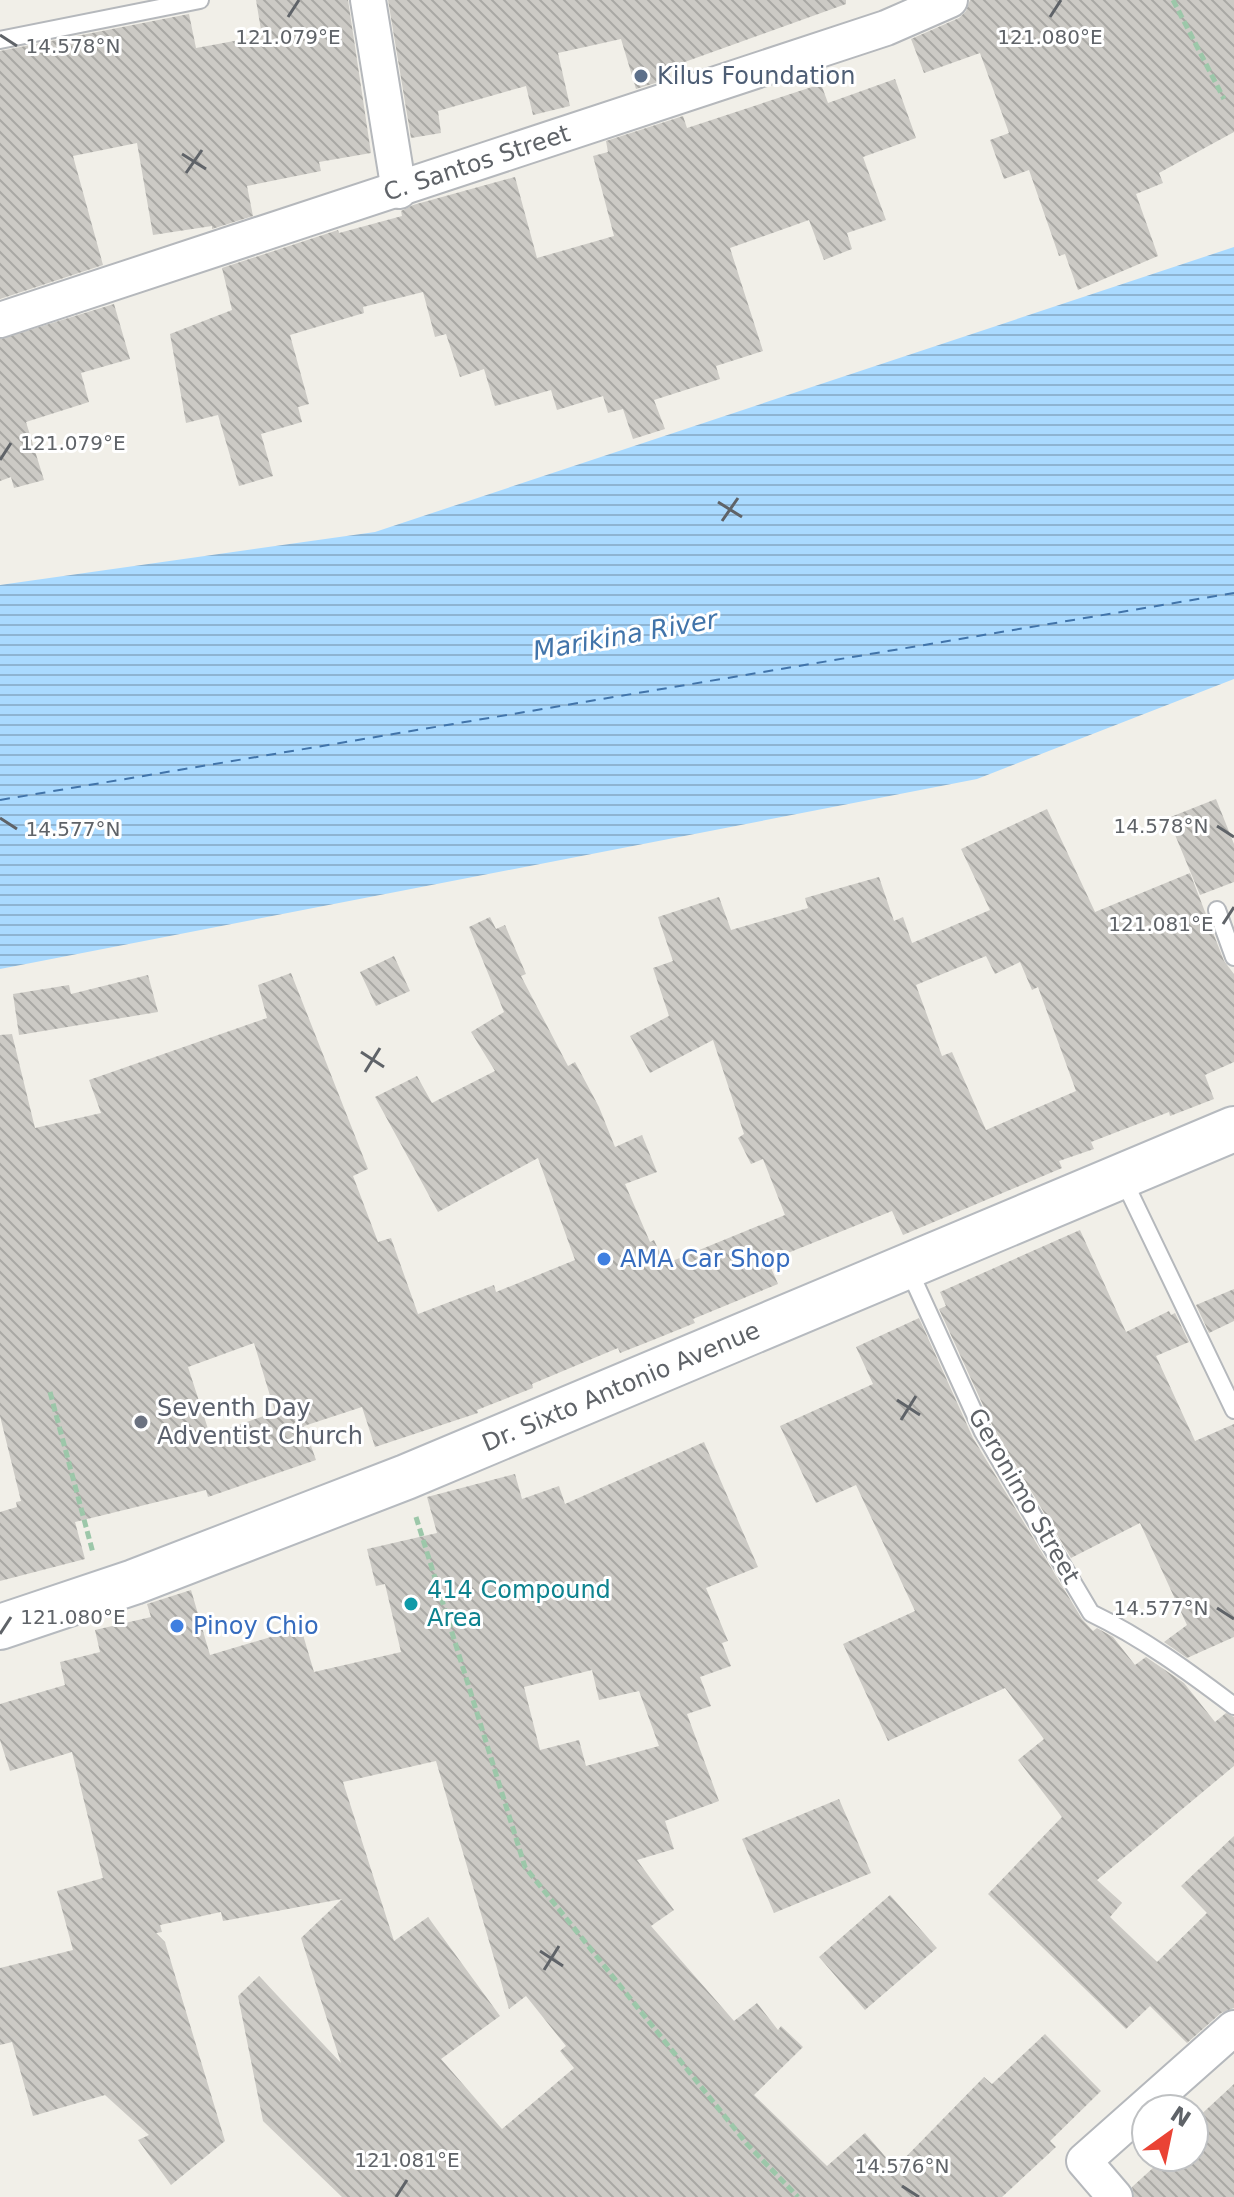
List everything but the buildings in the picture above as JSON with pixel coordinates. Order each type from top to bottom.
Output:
[{"type":"main road","name":"Dr. Sixto Antonio Avenue","points":[[0,1627],[124,1590],[406,1477],[1234,1129]]},
{"type":"street","points":[[368,0],[399,191]]},
{"type":"street","name":"C. Santos Street","points":[[0,320],[886,28],[950,0]]},
{"type":"street","points":[[1115,2197],[1084,2161],[1234,2028]]},
{"type":"lane","points":[[0,40],[200,0]]},
{"type":"lane","points":[[1217,910],[1234,957]]},
{"type":"lane","points":[[1122,1176],[1234,1410]]},
{"type":"lane","name":"Geronimo Street","points":[[908,1266],[983,1432],[1091,1613],[1118,1626],[1186,1670],[1234,1706]]},
{"type":"path","points":[[1173,0],[1224,99]]},
{"type":"path","points":[[50,1392],[124,1590]]},
{"type":"path","points":[[417,1523],[525,1867],[747,2144],[798,2197]]},
{"type":"water","name":"Marikina River","points":[[1234,247],[1234,679],[977,779],[0,969],[0,585],[375,532]]},
{"type":"ferry route","points":[[0,800],[1234,593]]},
{"type":"place","name":"Kilus Foundation","points":[[641,76]]},
{"type":"place","name":"AMA Car Shop","points":[[604,1259]]},
{"type":"place","name":"Seventh Day Adventist Church","points":[[141,1422]]},
{"type":"place","name":"414 Compound Area","points":[[411,1604]]},
{"type":"place","name":"Pinoy Chio","points":[[177,1626]]}]
